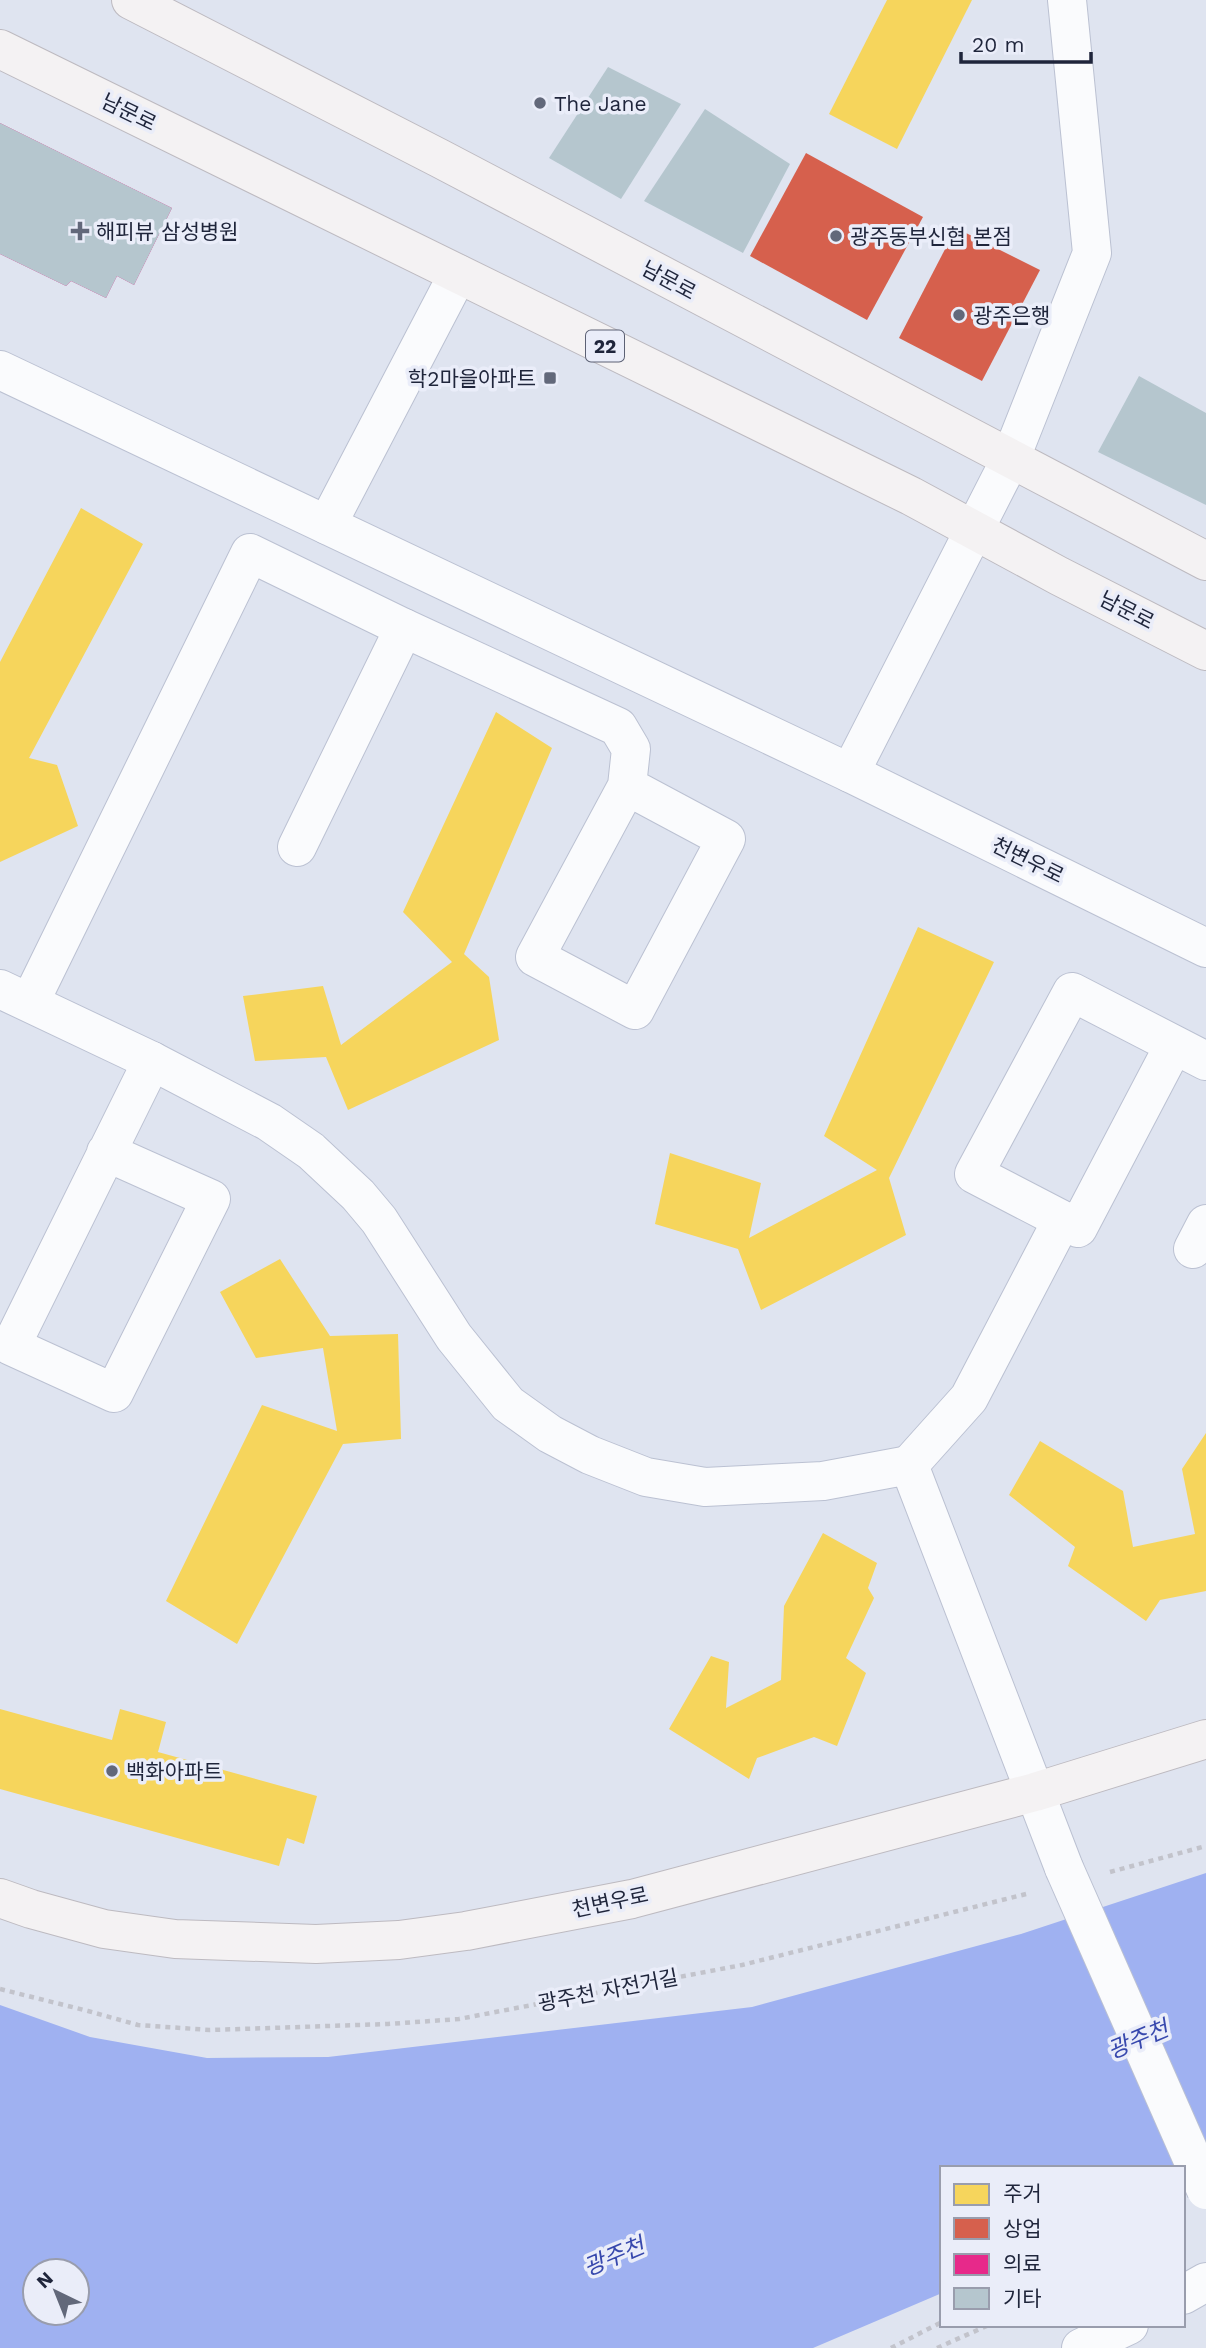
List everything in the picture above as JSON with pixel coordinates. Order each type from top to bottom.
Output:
[{"type":"main road","name":"남문로","points":[[131,0],[452,165],[1206,561]]},
{"type":"main road","name":"남문로","points":[[0,49],[974,529],[1206,651]]},
{"type":"main road","name":"천변우로","points":[[0,1898],[104,1929],[175,1939],[316,1944],[399,1940],[466,1931],[632,1899],[1035,1792],[1206,1739]]},
{"type":"street","points":[[0,370],[850,773],[1010,460],[1092,253],[1067,0]]},
{"type":"street","points":[[327,525],[458,274]]},
{"type":"street","points":[[627,786],[726,839],[635,1010],[535,957],[627,786],[631,748],[618,726],[404,628],[250,553],[15,995],[152,1061],[269,1122],[311,1151],[358,1195],[379,1220],[454,1337],[508,1404],[550,1434],[590,1455],[646,1477],[705,1487],[823,1481],[909,1465],[969,1398],[1062,1220]]},
{"type":"street","points":[[297,847],[404,628]]},
{"type":"street","name":"천변우로","points":[[850,773],[1206,948]]},
{"type":"street","points":[[1072,992],[1190,1053],[1078,1228],[1062,1220],[974,1174],[1072,992]]},
{"type":"street","points":[[106,1152],[211,1199],[114,1393],[10,1346],[106,1152],[152,1061]]},
{"type":"street","points":[[909,1465],[1035,1792],[1051,1880],[1206,2190]]},
{"type":"street","points":[[1185,2294],[1206,2282]]},
{"type":"street","points":[[1082,2348],[1125,2327]]},
{"type":"path","points":[[1104,1874],[1206,1846]]},
{"type":"path","name":"광주천 자전거길","points":[[0,1989],[138,2025],[210,2030],[459,2019],[742,1965],[1051,1880]]},
{"type":"path","points":[[891,2348],[940,2323]]},
{"type":"path","points":[[937,2348],[984,2327]]},
{"type":"water","name":"광주천","points":[[1206,1873],[1206,2162],[1185,2167],[940,2166],[940,2294],[813,2348],[0,2348],[0,2005],[90,2037],[207,2058],[328,2057],[752,2007],[1021,1934]]},
{"type":"building: 주거","points":[[887,0],[972,0],[897,149],[829,114]]},
{"type":"building: 주거","points":[[81,508],[143,544],[29,758],[57,765],[78,826],[0,862],[0,662]]},
{"type":"building: 주거","points":[[496,712],[552,748],[464,954],[489,977],[499,1040],[348,1110],[326,1057],[255,1061],[243,996],[323,986],[341,1045],[452,962],[403,912]]},
{"type":"building: 주거","points":[[918,927],[994,962],[889,1178],[906,1235],[761,1310],[738,1249],[655,1224],[670,1153],[761,1183],[749,1238],[877,1170],[824,1136]]},
{"type":"building: 주거","points":[[280,1259],[330,1336],[398,1334],[401,1439],[343,1444],[237,1644],[166,1601],[262,1405],[337,1431],[323,1348],[256,1358],[220,1292]]},
{"type":"building: 주거","points":[[1206,1433],[1206,1591],[1160,1600],[1146,1621],[1068,1566],[1075,1547],[1009,1495],[1040,1441],[1123,1491],[1133,1547],[1195,1534],[1182,1469]]},
{"type":"building: 주거","points":[[823,1533],[877,1563],[868,1588],[874,1598],[846,1658],[866,1673],[837,1746],[814,1737],[757,1758],[749,1779],[669,1729],[711,1656],[729,1662],[726,1708],[781,1680],[784,1606]]},
{"type":"building: 주거","name":"백화아파트","points":[[0,1709],[112,1740],[120,1709],[166,1722],[158,1752],[317,1796],[304,1844],[287,1838],[279,1866],[0,1789]]},
{"type":"building: 상업","name":"광주동부신협 본점","points":[[806,153],[923,217],[867,320],[750,256]]},
{"type":"building: 상업","points":[[956,228],[1040,270],[982,381],[899,338]]},
{"type":"building: 의료","name":"해피뷰 삼성병원","points":[[0,123],[172,208],[134,285],[117,276],[106,298],[71,281],[66,286],[0,254]]},
{"type":"building: 기타","points":[[608,67],[681,104],[621,199],[549,158]]},
{"type":"building: 기타","points":[[705,109],[790,164],[743,253],[644,201]]},
{"type":"building: 기타","name":"해피뷰 삼성병원","points":[[0,123],[172,208],[134,285],[117,276],[106,298],[71,281],[66,286],[0,254]]},
{"type":"building: 기타","points":[[1139,376],[1206,413],[1206,505],[1098,452]]},
{"type":"place","name":"The Jane","points":[[540,103]]},
{"type":"place","name":"해피뷰 삼성병원","points":[[80,231]]},
{"type":"place","name":"광주동부신협 본점","points":[[836,236]]},
{"type":"place","name":"광주은행","points":[[959,315]]},
{"type":"place","name":"학2마을아파트","points":[[550,378]]},
{"type":"place","name":"백화아파트","points":[[112,1771]]}]
